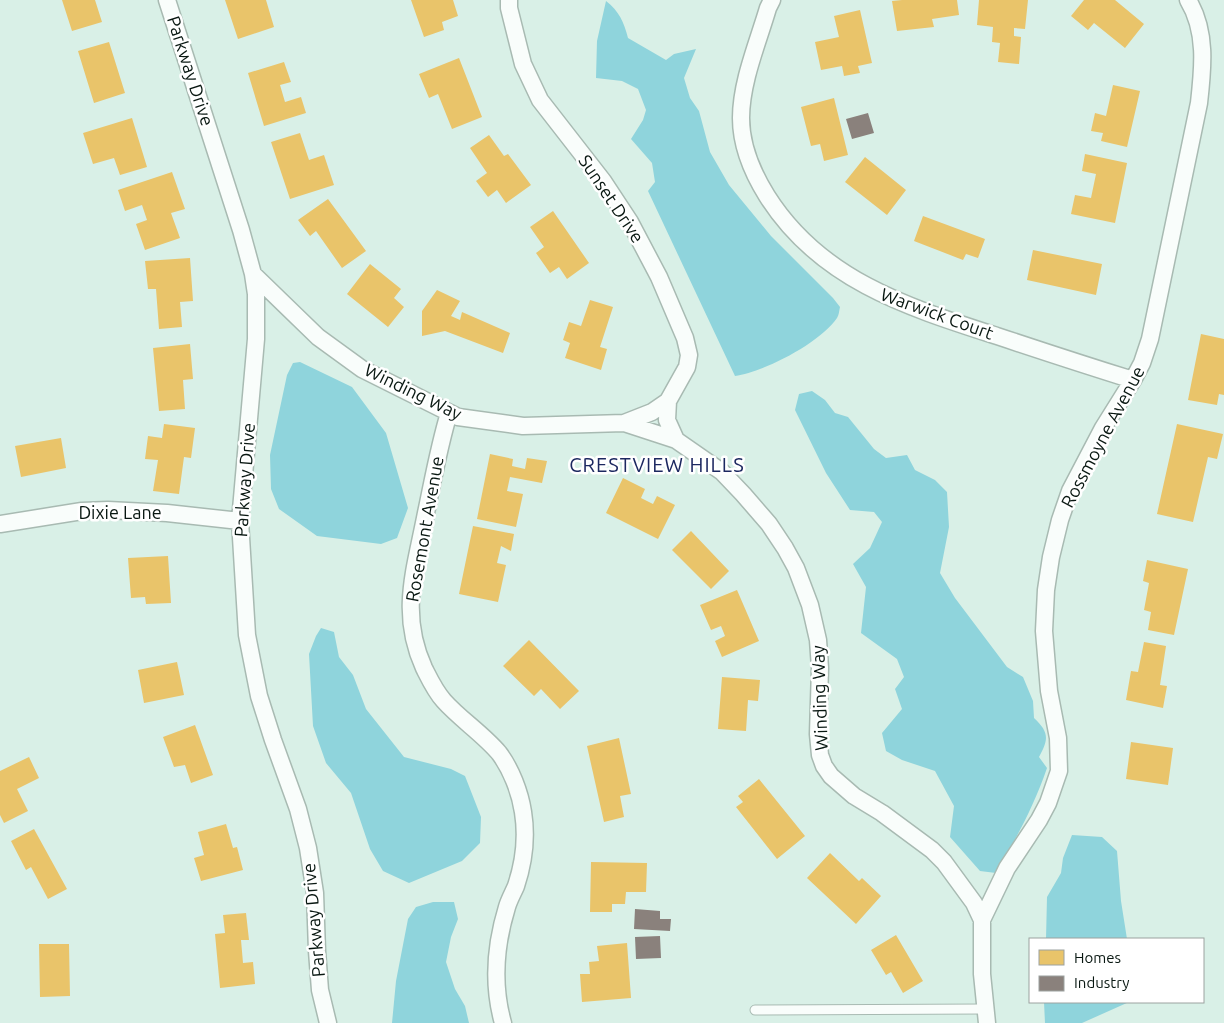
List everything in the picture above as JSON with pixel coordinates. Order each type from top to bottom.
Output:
[{"type":"street","name":"Parkway Drive","points":[[167,0],[241,230],[253,274],[256,294],[256,339],[240,520],[247,635],[259,696],[272,740],[298,809],[308,848],[315,893],[320,990],[328,1023]]},
{"type":"street","name":"Sunset Drive","points":[[509,0],[509,8],[523,64],[540,100],[603,181],[630,222],[659,277],[685,338],[689,355],[687,367],[668,401],[652,412],[624,423]]},
{"type":"street","name":"Warwick Court","points":[[772,0],[744,89],[741,117],[743,138],[758,180],[776,211],[808,244],[841,271],[885,297],[923,312],[1133,380]]},
{"type":"street","name":"Rossmoyne Avenue","points":[[982,920],[1007,868],[1048,803],[1059,771],[1058,738],[1049,691],[1044,631],[1046,590],[1051,557],[1060,520],[1070,491],[1103,428],[1142,363],[1150,339],[1199,103],[1203,64],[1200,28],[1188,0]]},
{"type":"street","name":"Winding Way","points":[[253,274],[318,337],[362,369],[458,418],[523,426],[624,423],[676,440],[722,472],[769,524],[786,548],[810,604],[818,640],[820,668],[818,734],[820,756],[824,766],[831,776],[854,796],[882,813],[932,850],[944,862],[974,903],[982,920],[982,974],[986,1016]]},
{"type":"street","points":[[668,401],[667,420],[676,440]]},
{"type":"street","name":"Rosemont Avenue","points":[[449,413],[441,439],[412,586],[411,628],[416,649],[431,682],[442,699],[498,752],[508,766],[523,809],[525,849],[521,867],[507,906],[496,952],[498,995],[503,1023]]},
{"type":"street","name":"Dixie Lane","points":[[0,524],[82,511],[108,510],[240,520]]},
{"type":"lane","points":[[755,1010],[986,1016]]},
{"type":"water","points":[[606,1],[620,17],[628,38],[666,60],[674,54],[696,49],[684,78],[690,98],[699,111],[710,152],[729,185],[771,236],[840,307],[837,318],[818,337],[790,355],[761,369],[735,376],[648,191],[655,182],[652,163],[631,139],[643,120],[646,110],[638,89],[622,81],[596,78],[597,41]]},
{"type":"water","points":[[300,362],[352,387],[386,433],[408,508],[397,538],[381,544],[317,536],[279,509],[271,489],[270,455],[287,375],[293,363]]},
{"type":"water","points":[[812,391],[825,400],[835,413],[848,417],[874,449],[886,458],[907,455],[915,470],[935,480],[947,492],[949,527],[940,573],[955,598],[1007,667],[1023,677],[1033,701],[1034,718],[1043,727],[1045,732],[1045,745],[1039,757],[1047,768],[1024,822],[996,873],[980,871],[950,837],[954,806],[935,771],[902,760],[886,751],[882,733],[902,709],[895,689],[904,677],[897,659],[861,633],[866,587],[853,564],[870,548],[882,522],[874,512],[850,510],[826,473],[795,410],[799,394]]},
{"type":"water","points":[[321,628],[334,632],[339,657],[353,675],[366,709],[404,757],[451,769],[465,776],[481,817],[480,843],[462,861],[409,883],[383,871],[370,849],[351,793],[326,763],[313,726],[309,654]]},
{"type":"water","points":[[1072,835],[1102,837],[1117,851],[1121,901],[1127,938],[1046,938],[1047,897],[1061,873],[1063,858]]},
{"type":"water","points":[[433,902],[454,902],[458,919],[451,937],[446,962],[455,989],[465,1006],[469,1023],[392,1023],[396,981],[408,919],[416,907]]},
{"type":"water","points":[[1044,1003],[1127,1003],[1082,1023],[1045,1023]]},
{"type":"building: Homes","points":[[62,0],[95,0],[102,22],[72,31]]},
{"type":"building: Homes","points":[[225,0],[266,0],[274,27],[238,39]]},
{"type":"building: Homes","points":[[411,0],[453,0],[458,16],[442,22],[444,30],[424,37]]},
{"type":"building: Homes","points":[[957,0],[959,15],[932,19],[934,27],[897,31],[892,1]]},
{"type":"building: Homes","points":[[979,0],[1028,0],[1025,29],[1014,28],[1014,36],[1021,37],[1019,64],[998,62],[1000,43],[992,42],[993,27],[977,25]]},
{"type":"building: Homes","points":[[1084,0],[1115,0],[1144,24],[1125,48],[1094,23],[1088,30],[1071,16]]},
{"type":"building: Homes","points":[[860,10],[872,63],[858,66],[860,73],[844,76],[842,66],[821,70],[815,42],[839,37],[834,16]]},
{"type":"building: Homes","points":[[109,42],[125,93],[94,103],[78,51]]},
{"type":"building: Homes","points":[[459,58],[482,117],[452,129],[438,94],[429,98],[419,74]]},
{"type":"building: Homes","points":[[284,62],[291,82],[280,85],[285,102],[301,97],[306,113],[264,126],[248,73]]},
{"type":"building: Homes","points":[[1113,85],[1140,91],[1127,147],[1101,141],[1103,133],[1091,131],[1095,113],[1106,116]]},
{"type":"building: Homes","points":[[834,98],[848,155],[824,161],[820,144],[811,146],[801,107]]},
{"type":"building: Homes","points":[[132,118],[147,167],[120,175],[114,158],[93,164],[83,133]]},
{"type":"building: Homes","points":[[300,133],[309,160],[324,155],[334,185],[290,199],[271,142]]},
{"type":"building: Homes","points":[[489,135],[504,156],[508,154],[531,185],[506,203],[497,190],[488,197],[476,181],[487,173],[470,148]]},
{"type":"building: Homes","points":[[1085,154],[1127,163],[1115,223],[1071,214],[1075,195],[1091,198],[1096,174],[1082,171]]},
{"type":"building: Homes","points":[[865,157],[906,190],[887,215],[845,182]]},
{"type":"building: Homes","points":[[172,172],[185,209],[171,213],[180,238],[145,250],[136,224],[147,220],[142,205],[125,211],[118,190]]},
{"type":"building: Homes","points":[[328,199],[366,251],[342,268],[316,231],[310,236],[298,220]]},
{"type":"building: Homes","points":[[553,211],[589,263],[567,279],[559,267],[550,273],[536,253],[544,247],[530,227]]},
{"type":"building: Homes","points":[[923,216],[985,239],[978,258],[966,254],[963,260],[914,241]]},
{"type":"building: Homes","points":[[1033,250],[1102,264],[1096,295],[1027,280]]},
{"type":"building: Homes","points":[[190,258],[193,301],[180,302],[182,327],[159,329],[156,289],[148,289],[145,261]]},
{"type":"building: Homes","points":[[370,264],[401,289],[394,298],[404,307],[388,327],[347,294]]},
{"type":"building: Homes","points":[[437,290],[460,301],[451,316],[460,320],[462,312],[510,333],[503,353],[445,331],[422,336],[422,311]]},
{"type":"building: Homes","points":[[590,300],[613,307],[600,347],[607,349],[601,370],[565,358],[570,343],[563,340],[569,322],[581,326]]},
{"type":"building: Homes","points":[[1201,334],[1224,339],[1224,395],[1219,394],[1217,405],[1188,400]]},
{"type":"building: Homes","points":[[190,344],[193,379],[183,380],[185,409],[159,411],[153,348]]},
{"type":"building: Homes","points":[[164,424],[195,428],[191,458],[184,457],[179,494],[153,491],[158,460],[145,459],[148,436],[162,438]]},
{"type":"building: Homes","points":[[1177,424],[1223,434],[1217,459],[1208,457],[1193,522],[1157,514]]},
{"type":"building: Homes","points":[[61,438],[66,468],[21,477],[15,446]]},
{"type":"building: Homes","points":[[490,454],[513,459],[512,466],[525,469],[527,458],[547,461],[542,483],[510,477],[507,491],[523,494],[516,527],[477,519]]},
{"type":"building: Homes","points":[[623,478],[645,489],[641,498],[653,504],[657,496],[675,505],[658,539],[606,513]]},
{"type":"building: Homes","points":[[473,526],[514,534],[511,551],[501,546],[497,563],[506,565],[498,602],[459,594]]},
{"type":"building: Homes","points":[[691,531],[729,571],[711,589],[672,550]]},
{"type":"building: Homes","points":[[168,556],[171,603],[146,604],[145,597],[131,598],[128,558]]},
{"type":"building: Homes","points":[[1147,560],[1188,569],[1174,635],[1148,630],[1151,612],[1144,610],[1149,583],[1143,581]]},
{"type":"building: Homes","points":[[737,590],[759,641],[722,657],[715,641],[725,636],[721,626],[711,630],[700,605]]},
{"type":"building: Homes","points":[[529,640],[579,691],[560,709],[541,689],[534,696],[503,666]]},
{"type":"building: Homes","points":[[1144,642],[1166,646],[1160,685],[1167,686],[1163,708],[1126,700],[1131,671],[1138,672]]},
{"type":"building: Homes","points":[[177,662],[184,695],[144,703],[138,670]]},
{"type":"building: Homes","points":[[722,677],[760,680],[758,701],[748,700],[746,731],[718,729]]},
{"type":"building: Homes","points":[[195,725],[213,775],[191,783],[185,765],[174,767],[163,737]]},
{"type":"building: Homes","points":[[619,738],[631,794],[620,796],[624,817],[604,822],[587,746]]},
{"type":"building: Homes","points":[[1131,742],[1173,748],[1168,785],[1126,779]]},
{"type":"building: Homes","points":[[29,757],[39,778],[17,789],[28,811],[4,823],[0,815],[0,771]]},
{"type":"building: Homes","points":[[759,779],[805,836],[777,859],[736,807],[743,802],[738,796]]},
{"type":"building: Homes","points":[[226,824],[233,848],[237,847],[243,870],[201,881],[194,858],[204,855],[198,832]]},
{"type":"building: Homes","points":[[34,829],[67,889],[48,899],[31,867],[26,870],[11,841]]},
{"type":"building: Homes","points":[[830,853],[859,881],[862,878],[881,896],[856,924],[807,878]]},
{"type":"building: Homes","points":[[591,862],[647,863],[646,892],[626,892],[625,904],[612,904],[612,912],[590,912]]},
{"type":"building: Homes","points":[[246,913],[249,940],[241,940],[243,963],[253,962],[255,984],[220,988],[215,934],[225,933],[223,915]]},
{"type":"building: Homes","points":[[896,935],[923,981],[903,993],[891,972],[886,975],[871,950]]},
{"type":"building: Homes","points":[[627,943],[631,998],[582,1002],[580,974],[590,974],[589,962],[599,961],[597,946]]},
{"type":"building: Homes","points":[[39,944],[69,944],[70,996],[40,997]]},
{"type":"building: Industry","points":[[868,113],[874,133],[852,139],[846,119]]},
{"type":"building: Industry","points":[[635,909],[660,911],[660,919],[671,919],[670,931],[634,929]]},
{"type":"building: Industry","points":[[660,936],[661,958],[636,959],[635,937]]},
{"type":"district","name":"CRESTVIEW HILLS","points":[[657,465]]}]
